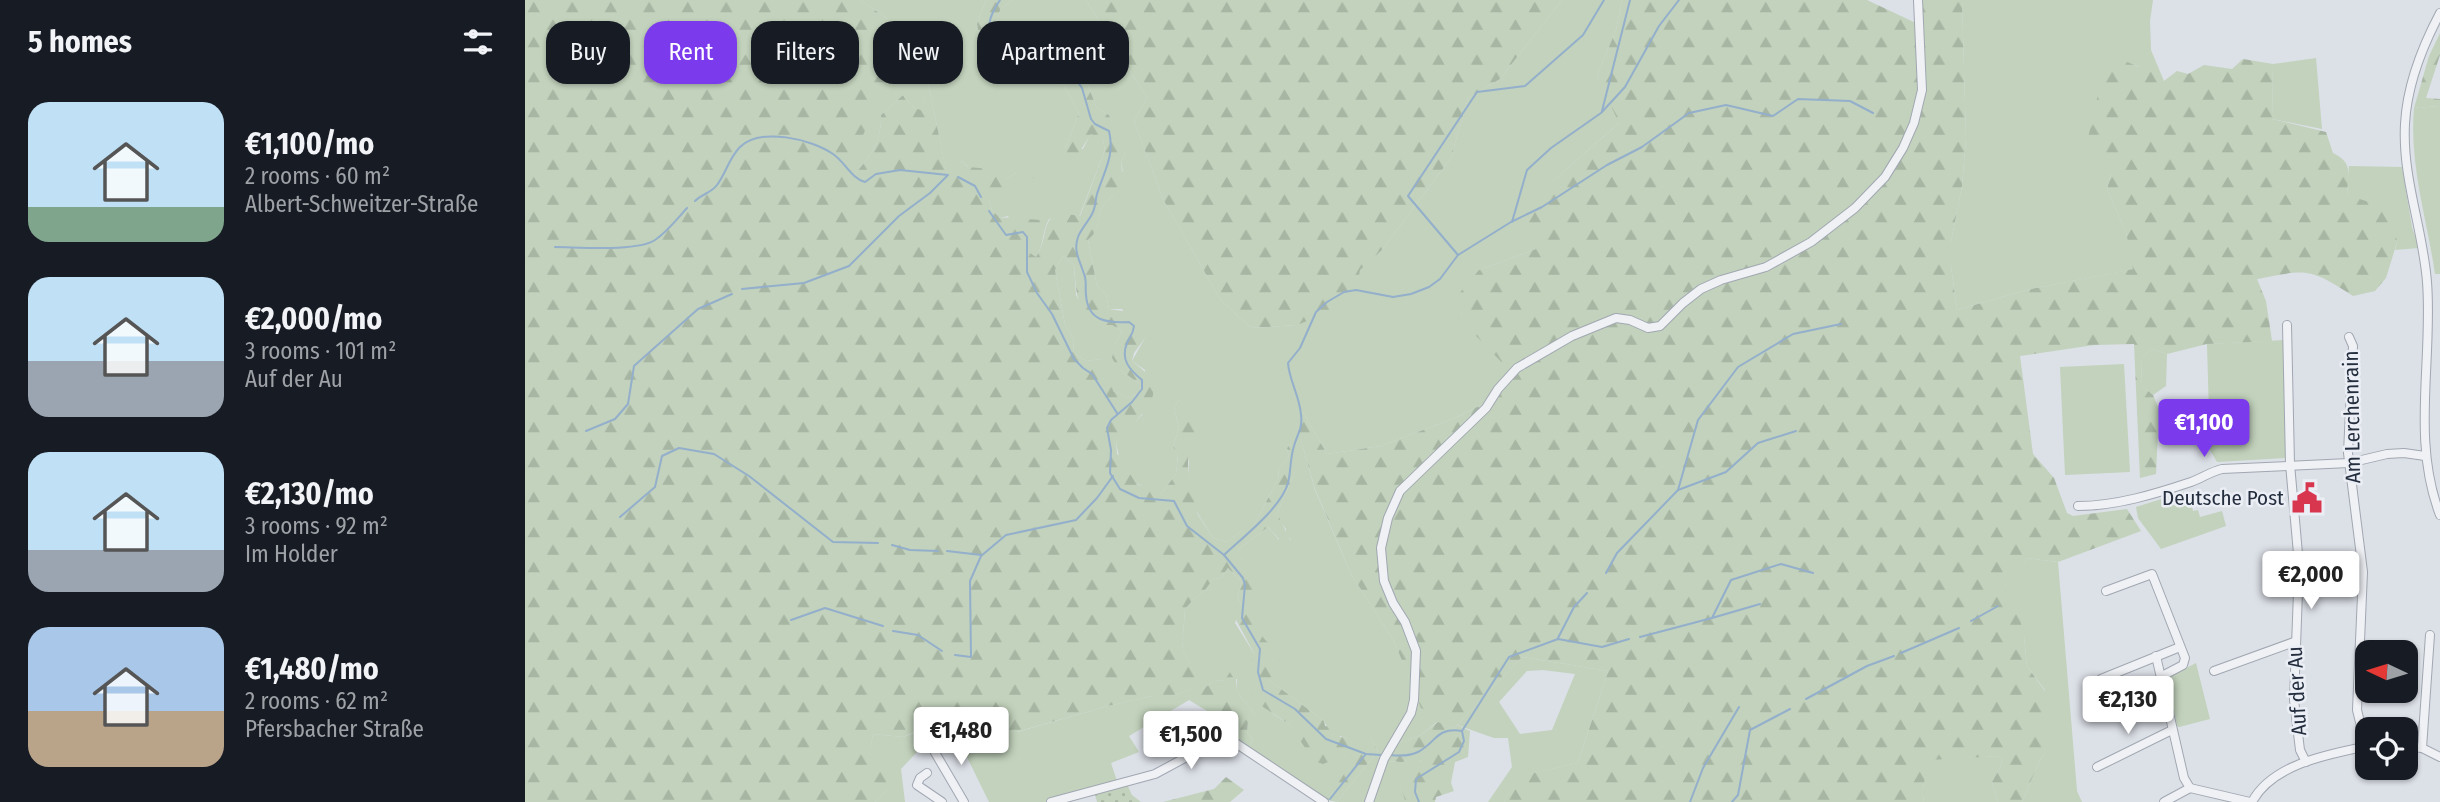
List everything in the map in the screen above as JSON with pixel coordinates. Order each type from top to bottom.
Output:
[{"type":"street","points":[[1369,802],[1385,755],[1411,713],[1414,700],[1416,651],[1384,581],[1381,548],[1388,518],[1400,491],[1486,408],[1498,389],[1517,368],[1572,336],[1616,318],[1630,320],[1648,328],[1660,326],[1701,289],[1721,280],[1766,267],[1811,242],[1855,208],[1885,177],[1903,148],[1914,122],[1922,90],[1918,0]]},
{"type":"street","points":[[2440,13],[2415,69],[2405,123],[2407,169],[2427,284],[2425,456],[2440,515]]},
{"type":"street","name":"Auf der Au","points":[[2287,325],[2290,464],[2298,565],[2294,700],[2301,750],[2306,762]]},
{"type":"street","name":"Am Lerchenrain","points":[[2349,337],[2353,346],[2349,463],[2363,572],[2357,710],[2359,717]]},
{"type":"street","points":[[2078,506],[2127,501],[2195,481],[2210,472],[2222,469],[2349,463],[2388,454],[2425,456]]},
{"type":"street","points":[[2106,591],[2153,573],[2185,658],[2183,665],[2162,676]]},
{"type":"street","points":[[2422,748],[2430,635]]},
{"type":"street","points":[[2214,671],[2294,642]]},
{"type":"street","points":[[2101,679],[2180,647]]},
{"type":"street","points":[[2156,656],[2183,778],[2190,788]]},
{"type":"street","points":[[2097,767],[2172,730]]},
{"type":"street","points":[[1051,802],[1155,774],[1207,746],[1220,742],[1237,744],[1324,802]]},
{"type":"street","points":[[930,744],[964,802]]},
{"type":"street","points":[[2418,748],[2440,757]]},
{"type":"street","points":[[2164,802],[2190,788],[2251,802],[2263,785],[2306,762],[2355,749]]},
{"type":"street","points":[[927,774],[920,778],[917,785],[942,802]]},
{"type":"green space","points":[[525,0],[860,0],[890,21],[873,21],[873,84],[886,84],[848,169],[853,176],[874,148],[881,115],[903,95],[914,108],[921,110],[924,103],[922,87],[928,84],[947,174],[962,161],[968,167],[1000,170],[1006,179],[1018,172],[1036,169],[1037,175],[989,201],[992,210],[1000,218],[1015,217],[1014,226],[1021,226],[1027,219],[1041,220],[1024,249],[1036,257],[1051,219],[1056,215],[1080,216],[1105,150],[1103,140],[1091,134],[1073,162],[1065,149],[1079,113],[1063,84],[1087,84],[1097,108],[1109,115],[1120,139],[1125,152],[1121,162],[1122,171],[1129,175],[1126,188],[1105,203],[1097,229],[1088,240],[1097,286],[1106,294],[1109,309],[1137,313],[1145,338],[1134,353],[1132,361],[1146,373],[1153,386],[1148,407],[1125,438],[1116,440],[1117,454],[1124,458],[1125,467],[1138,485],[1154,488],[1161,494],[1176,474],[1178,455],[1173,447],[1179,428],[1174,407],[1179,400],[1187,399],[1189,404],[1198,405],[1202,424],[1188,440],[1188,476],[1200,500],[1197,513],[1213,538],[1227,542],[1242,531],[1251,531],[1278,479],[1279,468],[1289,457],[1287,448],[1295,439],[1295,472],[1277,513],[1292,544],[1277,543],[1279,539],[1268,527],[1238,550],[1247,568],[1254,574],[1254,606],[1258,628],[1270,644],[1282,652],[1278,657],[1280,666],[1269,680],[1324,721],[1325,726],[1333,727],[1340,737],[1371,739],[1378,751],[1337,802],[1327,800],[1352,762],[1344,756],[1323,764],[1314,761],[1289,724],[1254,701],[1246,667],[1255,655],[1235,618],[1241,604],[1237,598],[1242,582],[1228,568],[1220,579],[1214,578],[1185,609],[1182,649],[1203,689],[1214,681],[1225,680],[1230,672],[1236,675],[1236,691],[1255,714],[1257,722],[1248,722],[1247,732],[1253,740],[1248,748],[1218,735],[1212,714],[1189,700],[1199,687],[1172,696],[1152,696],[1108,706],[1016,732],[938,722],[903,737],[873,734],[871,746],[893,761],[887,790],[875,802],[525,802]],"holes":[[[1063,256],[1074,265],[1082,312],[1091,325],[1112,325],[1122,331],[1112,358],[1119,369],[1141,385],[1140,392],[1129,398],[1113,391],[1110,374],[1100,359],[1086,361],[1074,354],[1073,338],[1065,325],[1055,270]]]},
{"type":"green space","points":[[860,0],[986,0],[977,21],[977,84],[1063,84],[1079,113],[1065,149],[1083,149],[1091,133],[1103,140],[1105,150],[1079,217],[1074,215],[1049,219],[1036,257],[1023,250],[1031,234],[1021,226],[1014,226],[1008,216],[1000,218],[992,210],[989,201],[1018,172],[1006,179],[968,167],[962,161],[947,175],[928,84],[963,84],[963,21],[888,19]]},
{"type":"green space","points":[[986,0],[1012,0],[1000,10],[997,21],[978,21]]},
{"type":"green space","points":[[1012,0],[1086,0],[1099,21],[1027,21],[997,21],[1000,10]]},
{"type":"green space","points":[[1086,0],[1562,0],[1500,79],[1468,98],[1451,158],[1382,250],[1360,270],[1354,302],[1297,325],[1251,328],[1220,299],[1163,199],[1134,121],[1147,98],[1129,69],[1129,21],[1099,21]]},
{"type":"green space","points":[[1562,0],[1622,0],[1616,30],[1597,75],[1620,122],[1553,181],[1536,249],[1479,270],[1514,375],[1481,405],[1457,417],[1381,446],[1327,454],[1303,412],[1291,404],[1315,490],[1351,574],[1394,641],[1415,692],[1457,725],[1454,729],[1437,722],[1419,736],[1398,743],[1382,761],[1420,759],[1421,762],[1400,785],[1407,802],[1337,802],[1378,751],[1371,739],[1344,737],[1332,732],[1324,721],[1269,680],[1280,649],[1269,644],[1257,627],[1246,568],[1238,550],[1268,527],[1279,540],[1278,543],[1291,540],[1285,534],[1286,529],[1277,513],[1295,472],[1295,440],[1287,448],[1289,457],[1279,468],[1278,479],[1251,531],[1242,531],[1227,542],[1213,538],[1197,512],[1196,496],[1188,476],[1186,450],[1194,431],[1187,400],[1179,400],[1174,407],[1179,428],[1173,447],[1178,454],[1176,474],[1161,494],[1135,482],[1123,466],[1116,440],[1142,415],[1145,370],[1132,361],[1145,338],[1122,309],[1109,309],[1106,294],[1097,286],[1088,240],[1097,229],[1105,203],[1126,187],[1121,162],[1125,152],[1109,115],[1097,108],[1087,84],[1129,84],[1129,69],[1147,98],[1134,121],[1163,199],[1220,299],[1251,328],[1297,325],[1382,250],[1451,158],[1468,98],[1500,79]]},
{"type":"green space","points":[[1622,0],[1867,0],[1920,25],[1915,0],[1962,0],[1966,139],[1962,186],[1951,242],[1951,266],[1957,310],[2026,290],[2133,269],[2126,232],[2107,190],[2111,173],[2085,151],[2099,90],[2118,58],[2139,67],[2151,50],[2164,81],[2177,71],[2188,74],[2204,65],[2232,69],[2243,59],[2273,64],[2272,119],[2326,132],[2333,153],[2347,165],[2347,195],[2391,209],[2397,242],[2386,278],[2375,291],[2353,296],[2327,280],[2308,273],[2257,279],[2266,301],[2272,341],[2207,344],[2167,354],[2152,349],[2141,358],[2142,386],[2153,395],[2159,409],[2156,474],[2140,478],[2134,344],[2094,345],[2020,356],[2033,454],[2054,478],[2067,513],[2073,516],[2127,509],[2141,531],[2058,562],[2027,558],[2020,574],[2005,585],[2014,593],[2024,636],[2027,666],[2045,691],[2047,708],[2044,755],[2022,802],[1998,802],[1992,782],[2001,766],[2002,756],[1929,760],[1923,790],[1924,802],[1504,802],[1515,777],[1578,763],[1608,671],[1522,657],[1457,725],[1421,708],[1394,641],[1351,574],[1315,489],[1290,402],[1303,412],[1327,454],[1381,446],[1457,417],[1481,405],[1514,375],[1448,307],[1479,270],[1536,249],[1528,224],[1553,181],[1619,123],[1597,75],[1616,30]]},
{"type":"green space","points":[[1962,0],[2153,0],[2150,21],[2151,50],[2140,67],[2118,59],[2111,173],[2107,190],[2126,232],[2134,269],[2026,290],[1957,310],[1951,266],[1951,242],[1962,186],[1966,139]]},
{"type":"green space","points":[[2440,33],[2440,55],[2426,98],[2440,99],[2440,106],[2414,108],[2429,56]]},
{"type":"green space","points":[[2316,58],[2322,129],[2272,119],[2273,64]]},
{"type":"green space","points":[[873,80],[873,84],[927,84],[923,87],[924,103],[921,111],[914,108],[903,95],[881,115],[874,148],[853,176],[848,169],[857,145]]},
{"type":"green space","points":[[2440,106],[2440,274],[2435,274],[2416,171],[2413,129],[2414,108]]},
{"type":"green space","points":[[2349,166],[2402,167],[2412,227],[2419,248],[2395,250],[2397,242],[2347,196]]},
{"type":"green space","points":[[1063,256],[1074,265],[1076,295],[1091,325],[1112,325],[1122,331],[1115,345],[1119,369],[1141,385],[1140,392],[1129,398],[1113,391],[1100,359],[1086,361],[1074,354],[1073,338],[1065,325],[1055,270]]},
{"type":"green space","points":[[2285,340],[2285,458],[2217,462],[2210,450],[2207,344]]},
{"type":"green space","points":[[2152,349],[2167,354],[2166,386],[2153,395],[2142,386],[2141,358]]},
{"type":"green space","points":[[2124,364],[2130,472],[2065,475],[2060,367]]},
{"type":"green space","points":[[2184,492],[2188,508],[2198,510],[2200,517],[2222,511],[2226,526],[2161,549],[2138,518],[2136,507]]},
{"type":"green space","points":[[2027,558],[2058,562],[2077,791],[2082,802],[2022,802],[2044,755],[2045,690],[2027,666],[2024,636],[2005,585],[2020,573]]},
{"type":"green space","points":[[1228,568],[1242,582],[1237,598],[1241,604],[1235,623],[1255,655],[1273,714],[1289,724],[1300,739],[1336,758],[1344,756],[1353,762],[1327,800],[1248,748],[1253,740],[1247,732],[1248,722],[1256,722],[1255,714],[1236,691],[1237,679],[1214,681],[1203,689],[1182,649],[1185,609],[1214,578],[1220,579]]},
{"type":"green space","points":[[1522,657],[1608,671],[1578,763],[1516,777],[1504,802],[1488,802],[1512,767],[1508,738],[1494,738],[1457,725]],"holes":[[[1527,671],[1575,674],[1552,730],[1520,734],[1499,702]]]},
{"type":"green space","points":[[2196,663],[2210,719],[2179,727],[2167,678]]},
{"type":"green space","points":[[1201,686],[1189,700],[1129,736],[1139,752],[1111,763],[1117,781],[1045,802],[989,802],[961,745],[935,749],[928,727],[938,722],[1017,732],[1108,706],[1152,696],[1172,696]]},
{"type":"green space","points":[[1438,722],[1454,729],[1457,725],[1470,731],[1468,757],[1455,762],[1451,783],[1454,791],[1436,797],[1435,802],[1407,802],[1400,785],[1406,768],[1421,760],[1382,761],[1398,743],[1419,736]]},
{"type":"green space","points":[[923,730],[929,749],[918,751],[901,769],[905,802],[875,802],[887,790],[871,745],[873,734],[903,737]]},
{"type":"green space","points":[[2002,756],[2001,766],[1992,782],[1998,802],[1924,802],[1923,790],[1928,759]]},
{"type":"green space","points":[[1226,777],[1244,790],[1230,802],[1163,802],[1214,789]]},
{"type":"green space","points":[[1126,782],[1132,795],[1141,802],[1097,802],[1094,791]]},
{"type":"waterway","points":[[1000,0],[990,22],[992,36],[1004,40],[1014,36],[1056,36],[1063,45],[1071,72],[1082,88],[1091,119],[1109,131],[1111,148],[1108,163],[1093,211],[1079,234],[1076,247],[1085,276],[1086,295],[1091,311],[1100,319],[1129,322],[1134,326],[1125,355],[1130,368],[1142,380],[1142,389],[1132,402],[1111,420],[1107,428],[1111,450],[1110,473],[1120,489],[1139,498],[1174,501],[1187,526],[1224,555],[1243,578],[1245,585],[1242,618],[1260,649],[1258,672],[1263,690],[1295,709],[1326,739],[1366,754],[1381,755]]},
{"type":"waterway","points":[[1458,255],[1408,196],[1477,92],[1525,86],[1583,35],[1604,0]]},
{"type":"waterway","points":[[1602,111],[1630,0]]},
{"type":"waterway","points":[[1512,222],[1527,170],[1551,148],[1601,113],[1625,87],[1659,26],[1679,0]]},
{"type":"waterway","points":[[1224,555],[1270,512],[1284,493],[1301,420],[1288,363],[1300,348],[1316,312],[1327,302],[1344,292],[1356,290],[1393,297],[1429,287],[1440,279],[1458,255],[1511,222],[1542,207],[1607,165],[1642,147],[1689,113],[1726,105],[1773,116],[1798,99],[1850,101],[1873,113]]},
{"type":"waterway","points":[[695,201],[717,185],[740,147],[749,141],[773,136],[799,140],[824,149],[865,182],[876,174],[900,170],[948,175]]},
{"type":"waterway","points":[[742,289],[804,283],[849,266],[899,216],[930,193],[947,176]]},
{"type":"waterway","points":[[958,177],[975,186],[981,197]]},
{"type":"waterway","points":[[555,247],[592,248],[646,244],[664,233],[687,208]]},
{"type":"waterway","points":[[989,211],[1006,235],[1023,232],[1027,237],[1027,272],[1037,293],[1052,314],[1074,359],[1092,374],[1117,413]]},
{"type":"waterway","points":[[586,431],[615,419],[628,404],[634,366],[698,309],[732,294]]},
{"type":"waterway","points":[[1606,573],[1617,553],[1678,490],[1698,420],[1738,367],[1793,334],[1841,324]]},
{"type":"waterway","points":[[1678,490],[1726,472],[1758,443],[1796,431]]},
{"type":"waterway","points":[[620,517],[655,487],[662,456],[679,448],[714,454],[749,476],[833,542],[878,543]]},
{"type":"waterway","points":[[955,655],[971,657],[970,581],[981,556],[1006,535],[1076,520],[1113,476]]},
{"type":"waterway","points":[[892,545],[910,550],[938,551]]},
{"type":"waterway","points":[[947,551],[981,555]]},
{"type":"waterway","points":[[1640,637],[1712,618],[1731,580],[1781,564],[1813,573]]},
{"type":"waterway","points":[[1558,638],[1574,607],[1587,593]]},
{"type":"waterway","points":[[1712,618],[1760,604]]},
{"type":"waterway","points":[[1971,621],[1998,606]]},
{"type":"waterway","points":[[791,620],[825,608],[883,626]]},
{"type":"waterway","points":[[1901,653],[1959,628]]},
{"type":"waterway","points":[[893,631],[918,635],[942,651]]},
{"type":"waterway","points":[[1462,731],[1509,657],[1558,639],[1602,647],[1629,639]]},
{"type":"waterway","points":[[1806,699],[1867,666],[1894,656]]},
{"type":"waterway","points":[[1690,802],[1703,768],[1739,707]]},
{"type":"waterway","points":[[1732,802],[1738,795],[1750,730],[1790,709]]},
{"type":"waterway","points":[[1390,755],[1415,753],[1442,733],[1462,731],[1464,741],[1459,752],[1416,779],[1415,792],[1419,802]]},
{"type":"waterway","points":[[1330,799],[1365,755]]},
{"type":"place","name":"Deutsche Post","points":[[2307,498]]}]
